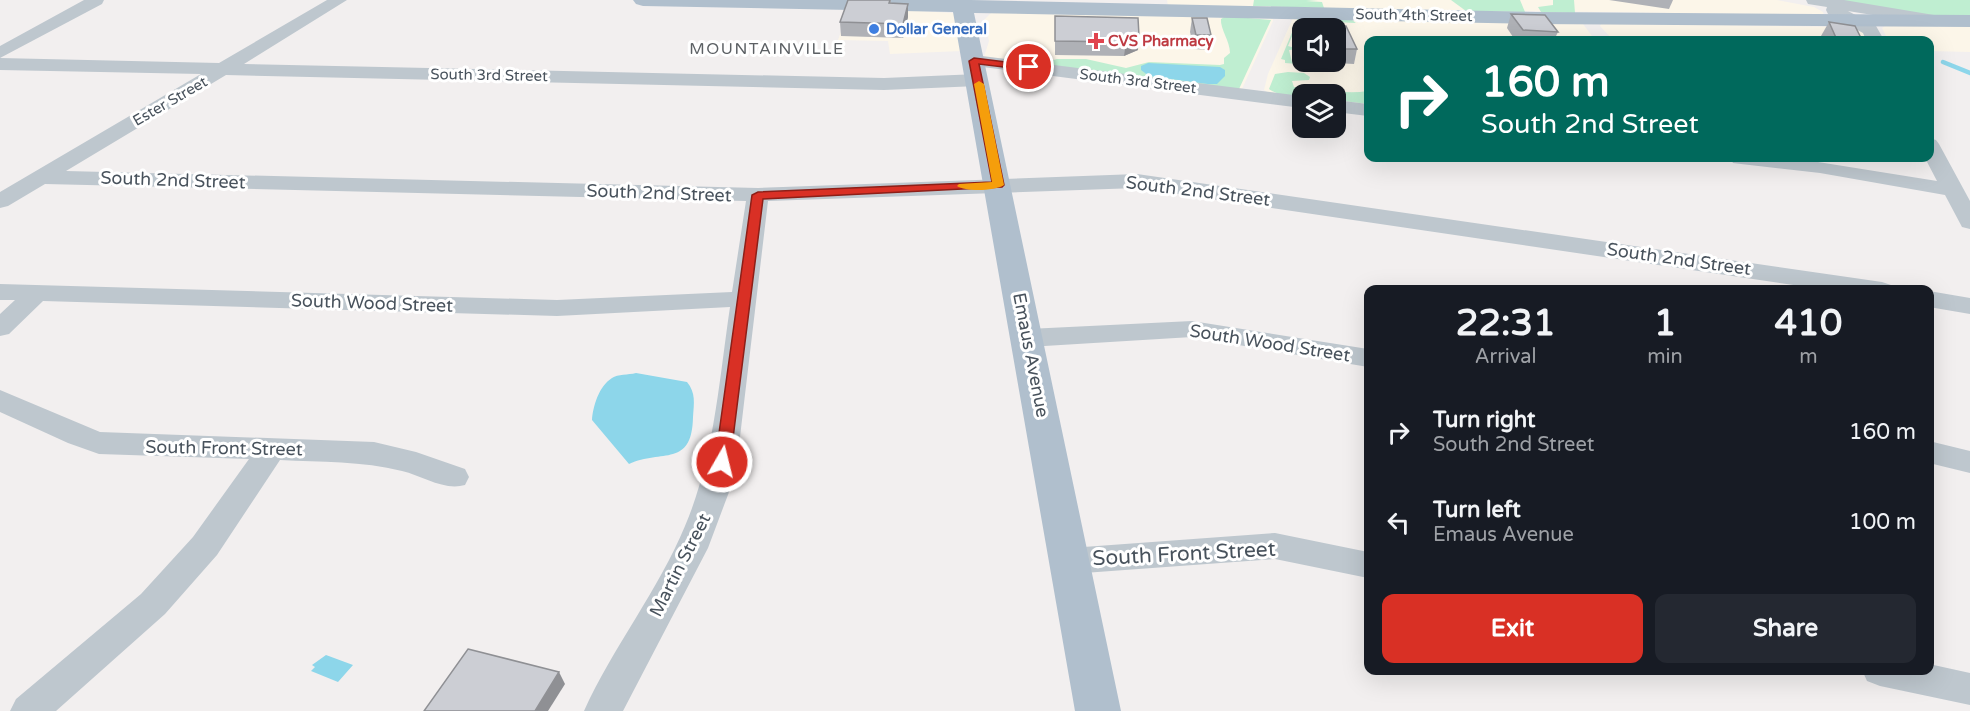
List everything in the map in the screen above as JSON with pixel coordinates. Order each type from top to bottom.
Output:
[{"type":"main road","name":"South 4th Street","points":[[643,0],[961,3],[1854,22],[1970,21]]},
{"type":"main road","name":"Emaus Avenue","points":[[961,3],[1028,338],[1098,711]]},
{"type":"street","points":[[0,53],[96,0]]},
{"type":"street","name":"Ester Street","points":[[0,201],[339,0]]},
{"type":"street","points":[[1801,0],[1836,10],[1870,30],[1873,36]]},
{"type":"street","points":[[1815,0],[1945,21]]},
{"type":"street","name":"South 3rd Street","points":[[0,64],[872,84],[976,70],[1292,101]]},
{"type":"street","points":[[1346,107],[1364,110]]},
{"type":"street","points":[[1934,154],[1970,222]]},
{"type":"street","points":[[1777,162],[1820,167],[1953,190]]},
{"type":"street","name":"South 2nd Street","points":[[40,177],[758,195],[1137,181],[1848,285]]},
{"type":"street","name":"Martin Street","points":[[603,711],[692,548],[704,523],[715,490],[722,462],[758,195]]},
{"type":"street","name":"South Wood Street","points":[[0,292],[556,309],[744,299]]},
{"type":"street","points":[[0,328],[36,294]]},
{"type":"street","points":[[1934,299],[1970,306]]},
{"type":"street","name":"South Wood Street","points":[[1028,338],[1192,329],[1364,357]]},
{"type":"street","name":"South Front Street","points":[[0,400],[78,436],[99,443],[374,453],[416,463],[454,477]]},
{"type":"street","points":[[28,711],[153,604],[205,546],[273,448]]},
{"type":"street","points":[[1934,453],[1970,462]]},
{"type":"street","name":"South Front Street","points":[[1070,561],[1275,546],[1364,564]]},
{"type":"street","points":[[1904,675],[1970,689]]},
{"type":"shaded area","points":[[1167,0],[1777,0],[1814,7],[1824,15],[1168,6]]},
{"type":"shaded area","points":[[850,7],[953,13],[957,15],[962,51],[890,54],[888,41],[838,40]]},
{"type":"shaded area","points":[[992,12],[1273,19],[1273,21],[1241,91],[984,57],[989,41],[984,20]]},
{"type":"shaded area","points":[[1346,19],[1583,24],[1592,36],[1364,36],[1364,105],[1346,98],[1346,84],[1292,84],[1292,93],[1269,93],[1264,90],[1268,74],[1292,20],[1292,72],[1346,72]]},
{"type":"shaded area","points":[[1602,23],[1846,27],[1864,33],[1866,36],[1609,36],[1600,26]]},
{"type":"shaded area","points":[[1885,26],[1970,26],[1970,52],[1934,51],[1934,36],[1886,36],[1882,28]]},
{"type":"green space","points":[[1254,0],[1318,0],[1306,1],[1322,2],[1324,8],[1253,6]]},
{"type":"green space","points":[[1451,0],[1520,0],[1525,12],[1466,11]]},
{"type":"green space","points":[[1553,0],[1574,0],[1575,13],[1541,12],[1538,7],[1553,5]]},
{"type":"green space","points":[[1825,0],[1970,0],[1970,15],[1924,15]]},
{"type":"green space","points":[[1226,16],[1271,20],[1239,89],[1040,64],[1057,59],[1086,59],[1126,68],[1149,62],[1224,64],[1224,58],[1230,53],[1221,23],[1221,19]]},
{"type":"green space","points":[[1292,32],[1288,46],[1292,47],[1292,50],[1289,50],[1292,64],[1285,63],[1285,60],[1281,59]]},
{"type":"green space","points":[[1304,73],[1310,77],[1309,80],[1292,81],[1292,95],[1269,89],[1275,74]]},
{"type":"green space","points":[[1364,91],[1364,104],[1346,101],[1346,92]]},
{"type":"water","points":[[1148,63],[1220,67],[1225,70],[1225,76],[1217,84],[1208,84],[1149,76],[1141,70],[1141,66]]},
{"type":"water","points":[[636,373],[687,382],[693,394],[694,403],[691,433],[687,444],[681,450],[629,464],[592,420],[598,397],[607,382],[617,376]]},
{"type":"water","points":[[326,655],[353,665],[338,682],[311,671],[315,667],[312,665]]},
{"type":"building","points":[[848,0],[890,0],[889,3],[908,4],[903,24],[840,22]]},
{"type":"building","points":[[1511,14],[1545,15],[1558,32],[1523,30]]},
{"type":"building","points":[[1055,16],[1138,18],[1139,36],[1126,42],[1055,41]]},
{"type":"building","points":[[1192,18],[1207,18],[1211,35],[1196,35]]},
{"type":"building","points":[[1829,22],[1855,26],[1860,36],[1835,36]]},
{"type":"building","points":[[1346,26],[1357,49],[1346,49]]},
{"type":"building","points":[[468,649],[559,672],[535,711],[424,711]]},
{"type":"waterway","points":[[1943,62],[1970,73]]},
{"type":"slow traffic","points":[[963,186],[998,185],[979,84]]},
{"type":"place","name":"Dollar General","points":[[874,29]]},
{"type":"place","name":"CVS Pharmacy","points":[[1096,41]]},
{"type":"district","name":"MOUNTAINVILLE","points":[[767,49]]},
{"type":"route","points":[[722,462],[758,195],[998,185],[974,61],[1029,67]]}]
